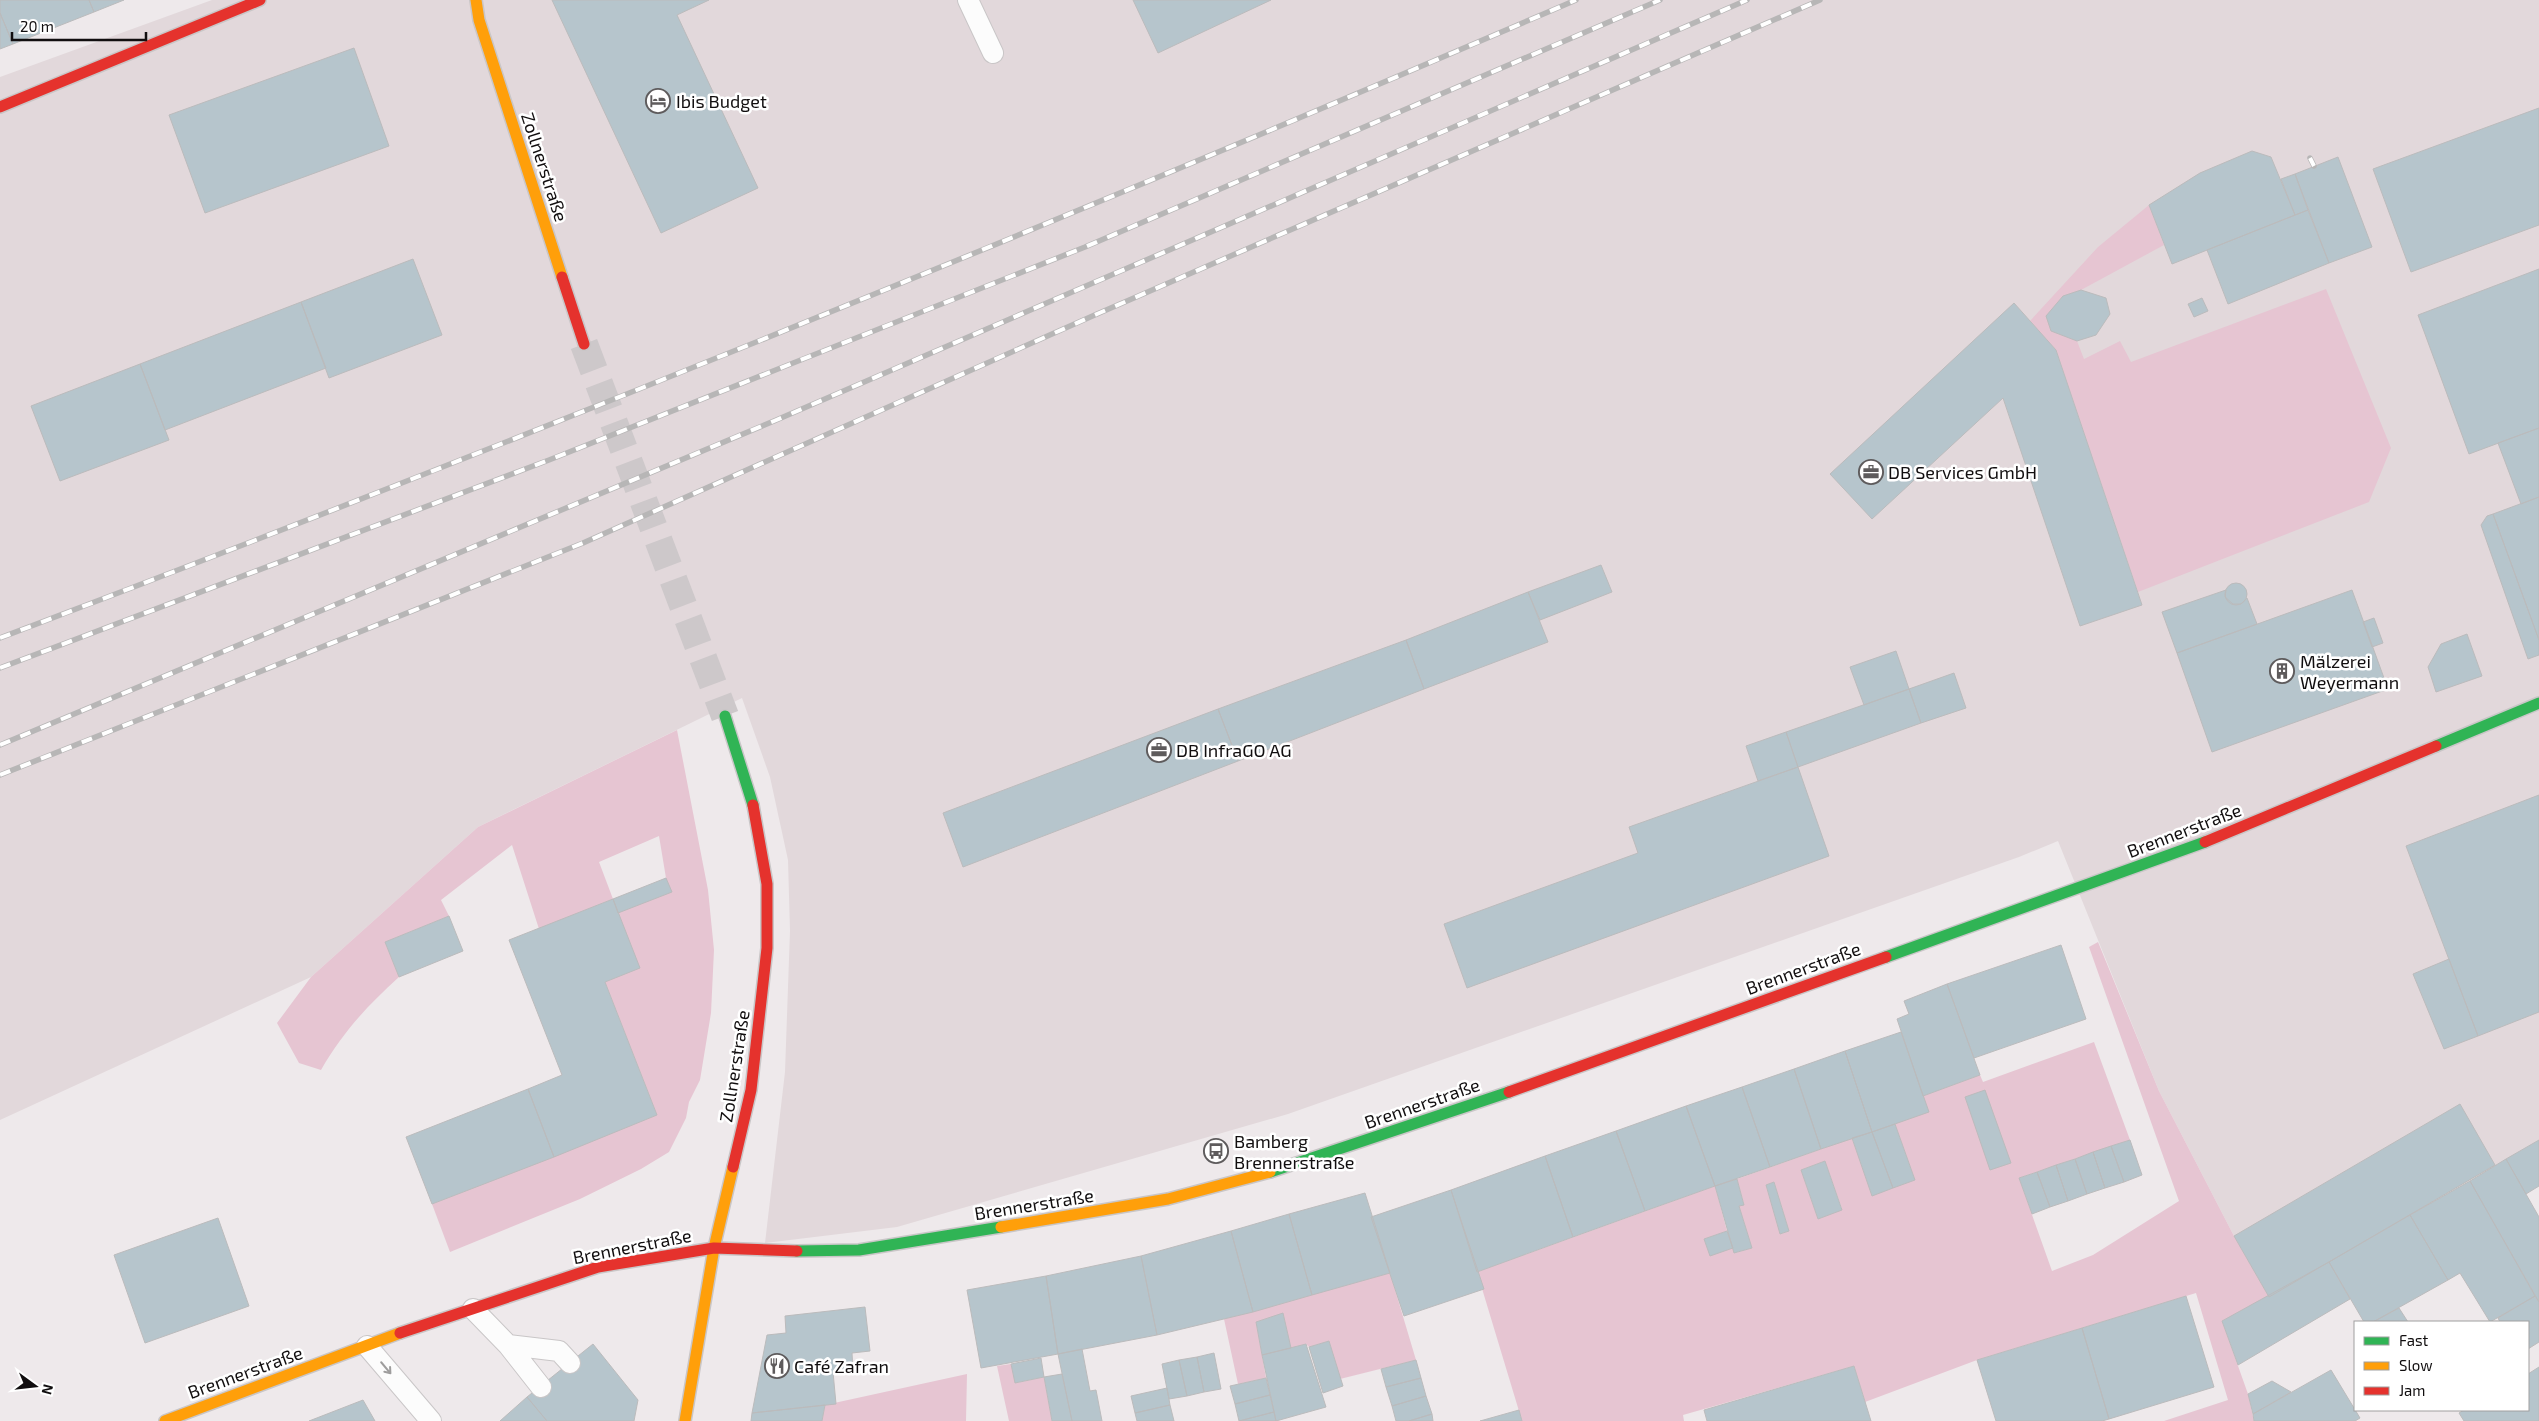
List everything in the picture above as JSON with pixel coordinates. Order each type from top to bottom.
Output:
[{"type":"street","points":[[0,107],[260,0]]},
{"type":"street","name":"Zollnerstraße","points":[[476,0],[486,43],[584,344]]},
{"type":"street","name":"Brennerstraße","points":[[165,1421],[367,1346],[598,1267],[714,1248],[767,1251],[859,1250],[1168,1199],[1269,1172],[1507,1092],[2221,836],[2539,703]]},
{"type":"street","name":"Zollnerstraße","points":[[685,1421],[714,1248],[751,1090],[767,948],[767,884],[757,819],[725,716]]},
{"type":"lane","points":[[968,0],[993,53]]},
{"type":"lane","points":[[473,1309],[508,1345],[540,1387]]},
{"type":"lane","points":[[508,1345],[559,1351],[570,1363]]},
{"type":"lane","points":[[367,1346],[430,1421]]},
{"type":"shaded area","points":[[212,0],[2539,0],[2539,1140],[2269,1297],[2234,1236],[2159,1091],[2058,841],[2019,857],[1288,1114],[897,1227],[765,1243],[785,1072],[790,931],[788,860],[770,777],[742,698],[478,827],[311,977],[0,1120],[0,77]]},
{"type":"shaded area","points":[[2149,205],[2164,245],[2081,290],[2063,296],[2047,316],[2052,331],[2077,341],[2084,359],[2120,341],[2131,362],[2326,289],[2391,448],[2369,502],[2138,592],[2056,350],[2030,321],[2098,247]]},
{"type":"shaded area","points":[[677,730],[708,890],[714,950],[711,1013],[700,1080],[689,1102],[686,1118],[669,1152],[641,1169],[580,1199],[450,1252],[432,1204],[657,1115],[605,982],[639,968],[618,913],[666,878],[659,836],[599,862],[613,899],[539,929],[512,845],[441,900],[449,916],[385,942],[399,977],[356,1020],[321,1070],[299,1063],[277,1023],[311,977],[478,827]]},
{"type":"shaded area","points":[[2098,942],[2159,1091],[2234,1236],[2269,1297],[2222,1321],[2248,1394],[2254,1421],[2164,1421],[2228,1400],[2196,1293],[1977,1360],[1865,1402],[1854,1366],[1683,1415],[1684,1421],[1522,1421],[1477,1272],[1715,1186],[1727,1231],[1704,1239],[1710,1255],[1733,1248],[1735,1253],[1752,1248],[1739,1206],[1744,1204],[1737,1179],[1852,1138],[1872,1195],[1915,1180],[1895,1124],[1923,1096],[1980,1075],[1983,1082],[2094,1042],[2130,1140],[2019,1178],[2052,1271],[2093,1255],[2179,1201],[2089,947]],"holes":[[[1825,1161],[1842,1209],[1818,1219],[1801,1170]],[[1774,1182],[1789,1231],[1781,1234],[1766,1185]]]},
{"type":"shaded area","points":[[1390,1273],[1416,1360],[1340,1379],[1329,1341],[1309,1347],[1306,1344],[1291,1348],[1283,1314],[1256,1322],[1266,1378],[1238,1384],[1224,1319]]},
{"type":"shaded area","points":[[1011,1364],[1016,1383],[1044,1377],[1052,1421],[1009,1421],[997,1366]]},
{"type":"shaded area","points":[[967,1374],[966,1421],[822,1421],[825,1405]]},
{"type":"building","points":[[0,0],[89,0],[94,12],[13,44],[0,13]]},
{"type":"building","points":[[89,0],[124,0],[94,12]]},
{"type":"building","name":"Ibis Budget","points":[[552,0],[709,0],[677,15],[758,188],[661,233]]},
{"type":"building","points":[[1133,0],[1271,0],[1158,53]]},
{"type":"building","points":[[0,13],[13,44],[0,49]]},
{"type":"building","points":[[354,48],[389,146],[205,213],[169,115]]},
{"type":"building","points":[[2539,108],[2539,225],[2411,272],[2373,169]]},
{"type":"building","points":[[2252,151],[2271,157],[2295,215],[2172,264],[2149,205],[2200,173]]},
{"type":"building","points":[[2338,157],[2372,247],[2329,263],[2295,174]]},
{"type":"building","points":[[2295,174],[2308,210],[2295,215],[2281,179]]},
{"type":"building","points":[[2308,210],[2329,263],[2228,304],[2207,250]]},
{"type":"building","points":[[413,259],[442,335],[329,378],[301,302]]},
{"type":"building","points":[[2539,269],[2539,428],[2469,454],[2418,315]]},
{"type":"building","points":[[2081,290],[2106,298],[2110,314],[2096,335],[2077,341],[2051,331],[2046,316],[2063,296]]},
{"type":"building","points":[[2202,298],[2208,311],[2194,317],[2188,304]]},
{"type":"building","points":[[301,302],[326,368],[165,430],[140,364]]},
{"type":"building","points":[[2014,303],[2056,350],[2142,605],[2080,626],[2003,398],[1872,519],[1830,474]]},
{"type":"building","points":[[140,364],[169,440],[60,481],[31,406]]},
{"type":"building","points":[[2539,428],[2539,497],[2521,504],[2498,443]]},
{"type":"building","points":[[2539,497],[2539,640],[2493,514]]},
{"type":"building","points":[[2493,514],[2539,640],[2539,655],[2528,659],[2481,525],[2487,516]]},
{"type":"building","points":[[1601,565],[1612,592],[1540,620],[1528,592]]},
{"type":"building","points":[[2236,583],[2244,586],[2247,594],[2244,602],[2236,605],[2228,602],[2225,594],[2228,586]]},
{"type":"building","points":[[2226,590],[2225,597],[2233,604],[2241,604],[2247,598],[2257,624],[2177,653],[2162,612]]},
{"type":"building","name":"Mälzerei Weyermann","points":[[2352,590],[2388,689],[2212,752],[2177,653]]},
{"type":"building","points":[[1528,592],[1548,642],[1424,689],[1406,640]]},
{"type":"building","points":[[2374,618],[2383,643],[2372,647],[2363,622]]},
{"type":"building","points":[[2467,634],[2482,676],[2436,692],[2428,667],[2441,644]]},
{"type":"building","points":[[1406,640],[1424,689],[1238,761],[1218,709]]},
{"type":"building","points":[[1896,651],[1909,689],[1864,705],[1850,667]]},
{"type":"building","points":[[1954,673],[1966,708],[1921,723],[1909,689]]},
{"type":"building","points":[[1909,689],[1921,723],[1798,767],[1786,732]]},
{"type":"building","points":[[1218,709],[1238,761],[963,867],[943,813]]},
{"type":"building","points":[[1786,732],[1798,767],[1758,781],[1746,746]]},
{"type":"building","points":[[1798,767],[1829,856],[1467,988],[1444,924],[1638,853],[1629,827]]},
{"type":"building","points":[[2539,795],[2539,1012],[2478,1036],[2406,846]]},
{"type":"building","points":[[666,878],[672,892],[618,913],[613,899]]},
{"type":"building","points":[[613,899],[640,968],[605,982],[657,1115],[554,1157],[528,1089],[562,1075],[509,940]]},
{"type":"building","points":[[449,916],[463,951],[399,977],[385,942]]},
{"type":"building","points":[[2061,945],[2086,1019],[1974,1058],[1947,984]]},
{"type":"building","points":[[2449,959],[2478,1036],[2444,1049],[2413,974]]},
{"type":"building","points":[[1947,984],[1980,1075],[1923,1096],[1897,1019],[1909,1014],[1904,1001]]},
{"type":"building","points":[[1901,1032],[1929,1112],[1872,1132],[1845,1051]]},
{"type":"building","points":[[1845,1051],[1872,1132],[1821,1149],[1794,1069]]},
{"type":"building","points":[[1794,1069],[1821,1149],[1770,1167],[1742,1087]]},
{"type":"building","points":[[1742,1087],[1770,1167],[1715,1186],[1686,1106]]},
{"type":"building","points":[[528,1089],[554,1157],[432,1204],[406,1137]]},
{"type":"building","points":[[1985,1090],[2011,1163],[1990,1170],[1965,1097]]},
{"type":"building","points":[[2460,1104],[2495,1165],[2269,1297],[2234,1236]]},
{"type":"building","points":[[1686,1106],[1715,1186],[1645,1211],[1616,1131]]},
{"type":"building","points":[[1895,1124],[1915,1180],[1893,1188],[1872,1132]]},
{"type":"building","points":[[1616,1131],[1645,1211],[1573,1237],[1545,1156]]},
{"type":"building","points":[[1872,1132],[1893,1188],[1872,1196],[1852,1138]]},
{"type":"building","points":[[2130,1140],[2142,1175],[2124,1182],[2111,1146]]},
{"type":"building","points":[[2539,1140],[2539,1186],[2526,1194],[2506,1159]]},
{"type":"building","points":[[2111,1146],[2124,1182],[2105,1188],[2093,1152]]},
{"type":"building","points":[[2093,1152],[2105,1188],[2087,1194],[2075,1159]]},
{"type":"building","points":[[1545,1156],[1573,1237],[1477,1272],[1451,1190]]},
{"type":"building","points":[[2075,1159],[2087,1194],[2068,1201],[2056,1165]]},
{"type":"building","points":[[2506,1159],[2539,1217],[2539,1302],[2470,1181]]},
{"type":"building","points":[[1825,1161],[1842,1210],[1818,1219],[1801,1170]]},
{"type":"building","points":[[2056,1165],[2068,1201],[2050,1207],[2037,1172]]},
{"type":"building","points":[[2037,1172],[2050,1207],[2032,1214],[2019,1178]]},
{"type":"building","points":[[1737,1179],[1744,1205],[1739,1206],[1752,1248],[1734,1253],[1715,1186]]},
{"type":"building","points":[[2470,1181],[2535,1296],[2489,1321],[2460,1273],[2448,1280],[2410,1215]]},
{"type":"building","points":[[1774,1182],[1789,1231],[1780,1234],[1766,1185]]},
{"type":"building","points":[[1451,1190],[1484,1289],[1404,1316],[1371,1217]]},
{"type":"building","points":[[1365,1193],[1390,1273],[1312,1295],[1289,1214]]},
{"type":"building","points":[[1289,1214],[1312,1295],[1253,1312],[1231,1231]]},
{"type":"building","points":[[2410,1215],[2448,1280],[2375,1321],[2363,1321],[2329,1262]]},
{"type":"building","points":[[218,1218],[249,1306],[145,1343],[114,1255]]},
{"type":"building","points":[[1231,1231],[1253,1312],[1157,1335],[1141,1256]]},
{"type":"building","points":[[1727,1231],[1733,1248],[1710,1256],[1704,1239]]},
{"type":"building","points":[[1141,1256],[1157,1335],[1058,1354],[1046,1276]]},
{"type":"building","points":[[2329,1262],[2350,1299],[2238,1365],[2222,1321]]},
{"type":"building","points":[[1046,1276],[1058,1354],[981,1368],[967,1290]]},
{"type":"building","points":[[2186,1296],[2214,1387],[2109,1419],[2082,1328]]},
{"type":"building","points":[[2535,1296],[2539,1302],[2539,1342],[2529,1348],[2529,1321],[2500,1321],[2498,1318]]},
{"type":"building","points":[[865,1307],[870,1351],[852,1353],[853,1370],[833,1372],[836,1404],[752,1413],[767,1335],[786,1333],[785,1316]]},
{"type":"building","points":[[2399,1308],[2407,1321],[2375,1321]]},
{"type":"building","points":[[1283,1313],[1291,1348],[1262,1355],[1256,1322]]},
{"type":"building","points":[[2082,1328],[2109,1419],[2102,1421],[1996,1421],[1977,1360]]},
{"type":"building","points":[[1329,1341],[1343,1386],[1323,1393],[1309,1347]]},
{"type":"building","points":[[593,1344],[638,1400],[634,1421],[547,1421],[527,1397]]},
{"type":"building","points":[[1306,1344],[1326,1407],[1276,1421],[1262,1355]]},
{"type":"building","points":[[1082,1349],[1090,1391],[1096,1390],[1102,1421],[1072,1421],[1058,1354]]},
{"type":"building","points":[[1214,1353],[1221,1389],[1204,1392],[1197,1357]]},
{"type":"building","points":[[1197,1357],[1204,1392],[1187,1396],[1179,1360]]},
{"type":"building","points":[[1041,1358],[1044,1377],[1015,1383],[1011,1364]]},
{"type":"building","points":[[1179,1360],[1187,1396],[1169,1399],[1162,1364]]},
{"type":"building","points":[[1416,1360],[1421,1378],[1386,1387],[1381,1369]]},
{"type":"building","points":[[1854,1366],[1871,1421],[1707,1421],[1704,1410]]},
{"type":"building","points":[[2539,1367],[2539,1421],[2464,1421],[2459,1413],[2462,1411],[2529,1411],[2529,1373]]},
{"type":"building","points":[[2331,1370],[2354,1411],[2360,1418],[2355,1421],[2254,1421],[2253,1414]]},
{"type":"building","points":[[1062,1374],[1072,1421],[1052,1421],[1044,1377]]},
{"type":"building","points":[[1266,1378],[1270,1395],[1235,1404],[1230,1386]]},
{"type":"building","points":[[1421,1378],[1426,1396],[1392,1406],[1386,1387]]},
{"type":"building","points":[[2272,1381],[2291,1392],[2253,1414],[2248,1394]]},
{"type":"building","points":[[1167,1388],[1170,1405],[1135,1413],[1131,1396]]},
{"type":"building","points":[[1270,1395],[1274,1412],[1239,1421],[1235,1404]]},
{"type":"building","points":[[1426,1396],[1432,1414],[1409,1421],[1396,1421],[1392,1406]]},
{"type":"building","points":[[527,1397],[547,1421],[500,1421]]},
{"type":"building","points":[[363,1400],[375,1421],[309,1421]]},
{"type":"building","points":[[825,1405],[822,1421],[751,1421],[752,1413]]},
{"type":"building","points":[[1170,1405],[1174,1421],[1137,1421],[1135,1413]]},
{"type":"building","points":[[1519,1410],[1522,1421],[1480,1421]]},
{"type":"building","points":[[1274,1412],[1276,1421],[1239,1421]]},
{"type":"building","points":[[1432,1414],[1433,1421],[1409,1421]]},
{"type":"tunnel","points":[[584,344],[725,716]]},
{"type":"railway","points":[[0,638],[397,485],[792,328],[1185,166],[1576,0]]},
{"type":"railway","points":[[0,668],[549,460],[1085,247],[1660,0]]},
{"type":"railway","points":[[0,745],[774,421],[1747,0]]},
{"type":"railway","points":[[0,775],[583,543],[1097,314],[1820,0]]},
{"type":"railway","points":[[2310,158],[2314,166]]},
{"type":"traffic: fast","points":[[2436,746],[2539,703]]},
{"type":"traffic: fast","points":[[725,716],[753,805]]},
{"type":"traffic: fast","points":[[1886,957],[2205,842]]},
{"type":"traffic: fast","points":[[1270,1172],[1509,1092]]},
{"type":"traffic: fast","points":[[797,1251],[859,1250],[1001,1227]]},
{"type":"traffic: slow","points":[[476,0],[479,20],[562,277]]},
{"type":"traffic: slow","points":[[685,1421],[714,1248],[733,1167]]},
{"type":"traffic: slow","points":[[1001,1227],[1168,1199],[1270,1172]]},
{"type":"traffic: slow","points":[[165,1421],[400,1333]]},
{"type":"traffic: jam","points":[[0,107],[260,0]]},
{"type":"traffic: jam","points":[[562,277],[584,344]]},
{"type":"traffic: jam","points":[[2205,842],[2436,746]]},
{"type":"traffic: jam","points":[[733,1167],[751,1090],[767,948],[767,884],[753,805]]},
{"type":"traffic: jam","points":[[1509,1092],[1886,957]]},
{"type":"traffic: jam","points":[[400,1333],[598,1267],[714,1248],[797,1251]]},
{"type":"place","name":"Ibis Budget","points":[[658,101]]},
{"type":"place","name":"DB Services GmbH","points":[[1871,472]]},
{"type":"place","name":"Mälzerei Weyermann","points":[[2282,671]]},
{"type":"place","name":"DB InfraGO AG","points":[[1159,750]]},
{"type":"place","name":"Bamberg Brennerstraße","points":[[1216,1151]]},
{"type":"place","name":"Café Zafran","points":[[777,1366]]}]
